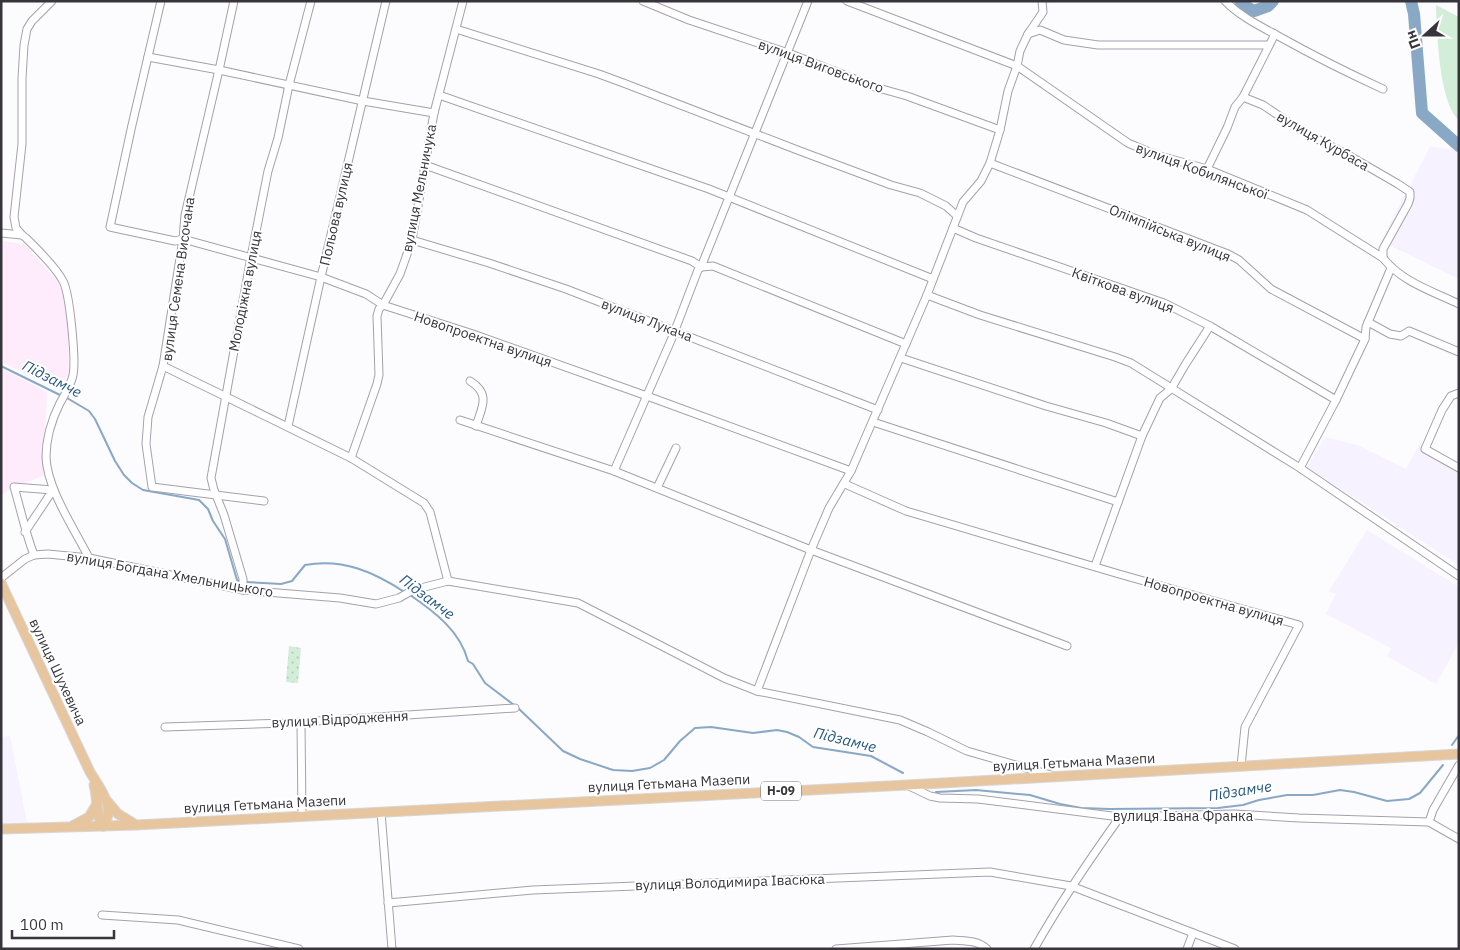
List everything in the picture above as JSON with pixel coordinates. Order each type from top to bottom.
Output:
[{"type":"main road","name":"вулиця Шухевича","points":[[1,584],[90,772]]},
{"type":"main road","name":"вулиця Гетьмана Мазепи","points":[[1,829],[67,828],[907,785],[1459,754]]},
{"type":"main road","points":[[90,772],[118,814],[136,824]]},
{"type":"main road","points":[[90,772],[96,792],[98,816],[103,826]]},
{"type":"main road","points":[[103,826],[109,814],[107,800]]},
{"type":"main road","points":[[67,828],[86,819],[92,814],[97,804]]},
{"type":"street","points":[[52,1],[32,21],[27,29],[24,45],[22,144],[14,217],[16,228],[22,236],[57,272],[64,282],[69,298],[74,357],[73,375],[49,427],[46,460],[53,490],[89,558]]},
{"type":"street","points":[[161,1],[148,57],[363,101],[434,113]]},
{"type":"street","name":"вулиця Семена Височана","points":[[234,1],[185,215],[163,366],[351,458],[424,503],[430,512],[448,581]]},
{"type":"street","name":"Молодіжна вулиця","points":[[243,585],[224,515],[211,478],[268,171],[278,138],[289,85],[311,1]]},
{"type":"street","name":"Польова вулиця","points":[[288,426],[386,1]]},
{"type":"street","name":"вулиця Мельничука","points":[[351,458],[379,375],[377,316],[379,309],[384,305],[400,274],[412,240],[434,113],[463,1]]},
{"type":"street","name":"вулиця Виговського","points":[[643,1],[689,20],[788,53],[875,88],[907,96],[1000,130]]},
{"type":"street","points":[[614,471],[672,338],[808,1]]},
{"type":"street","name":"вулиця Кобилянської","points":[[847,1],[1017,66],[1128,144],[1156,155],[1206,170],[1307,210],[1383,258],[1391,268],[1416,284],[1459,304]]},
{"type":"street","points":[[757,691],[810,550],[829,508],[852,471],[934,279],[963,202],[981,181],[990,163],[1020,51],[1028,34],[1043,12],[1042,1]]},
{"type":"street","points":[[1225,1],[1248,20],[1352,76],[1383,89]]},
{"type":"street","points":[[456,30],[599,74],[891,185],[920,193],[946,206],[957,216]]},
{"type":"street","points":[[1028,34],[1040,30],[1064,40],[1098,45],[1269,45]]},
{"type":"street","points":[[1206,170],[1236,107],[1275,34]]},
{"type":"street","name":"Новопроектна вулиця","points":[[148,57],[110,227],[176,241],[183,239],[321,278],[366,294],[384,305],[647,396],[852,471]]},
{"type":"street","points":[[439,95],[709,189],[934,279]]},
{"type":"street","name":"вулиця Курбаса","points":[[1243,97],[1263,105],[1300,130],[1348,155],[1410,192],[1408,204],[1383,249],[1383,258]]},
{"type":"street","name":"Олімпійська вулиця","points":[[990,163],[1228,254],[1239,260],[1280,294],[1365,339]]},
{"type":"street","points":[[425,165],[692,261],[700,267],[713,266],[906,344]]},
{"type":"street","name":"Квіткова вулиця","points":[[953,228],[976,238],[1164,303],[1210,326],[1336,400]]},
{"type":"street","points":[[1,233],[22,236]]},
{"type":"street","name":"вулиця Лукача","points":[[412,240],[566,289],[878,410]]},
{"type":"street","points":[[1300,468],[1336,400],[1365,339],[1366,327],[1391,268]]},
{"type":"street","points":[[927,295],[980,315],[1131,363],[1171,390],[1300,468],[1459,576]]},
{"type":"street","points":[[1368,322],[1390,334],[1401,336],[1409,331],[1459,352]]},
{"type":"street","points":[[1095,566],[1142,436],[1160,398],[1171,390],[1210,326]]},
{"type":"street","points":[[901,358],[1142,436]]},
{"type":"street","points":[[163,366],[148,416],[146,444],[152,487],[264,501]]},
{"type":"street","points":[[470,382],[480,389],[483,397],[482,409],[476,426]]},
{"type":"street","points":[[1459,393],[1451,396],[1442,410],[1426,449],[1459,468]]},
{"type":"street","points":[[460,420],[614,471],[810,550],[1066,646]]},
{"type":"street","points":[[872,422],[1118,502]]},
{"type":"street","points":[[657,488],[676,448]]},
{"type":"street","name":"Новопроектна вулиця","points":[[845,484],[906,511],[1299,625],[1245,727],[1241,766]]},
{"type":"street","points":[[1,578],[34,555],[25,532],[14,487],[53,490]]},
{"type":"street","points":[[25,532],[53,490]]},
{"type":"street","name":"вулиця Богдана Хмельницького","points":[[34,555],[48,554],[89,558],[243,585],[376,604],[400,598],[413,590],[448,581],[578,603],[724,678],[757,691],[900,720],[967,750],[1056,777]]},
{"type":"street","name":"вулиця Відродження","points":[[165,727],[301,722],[515,708]]},
{"type":"street","points":[[301,722],[302,816]]},
{"type":"street","points":[[1429,822],[1433,810],[1459,764]]},
{"type":"street","name":"вулиця Івана Франка","points":[[907,785],[930,796],[940,798],[978,799],[1120,817],[1234,814],[1429,822],[1459,839]]},
{"type":"street","points":[[381,812],[392,949]]},
{"type":"street","points":[[1034,949],[1071,886],[1120,817]]},
{"type":"street","name":"вулиця Володимира Івасюка","points":[[388,903],[534,890],[990,872],[1071,886],[1235,949]]},
{"type":"street","points":[[102,915],[178,920],[299,949]]},
{"type":"street","points":[[1187,949],[1193,933]]},
{"type":"street","points":[[836,949],[953,940],[971,941],[982,944],[987,949]]},
{"type":"shaded area","points":[[1430,147],[1459,150],[1459,279],[1381,241]]},
{"type":"shaded area","points":[[1,241],[24,244],[60,284],[67,311],[69,369],[61,390],[1,362]]},
{"type":"shaded area","points":[[1,368],[47,392],[43,476],[14,487],[1,495]]},
{"type":"shaded area","points":[[1325,437],[1357,445],[1406,469],[1420,443],[1459,468],[1459,565],[1307,467]]},
{"type":"shaded area","points":[[1367,530],[1459,587],[1459,642],[1436,684],[1387,656],[1391,648],[1326,614],[1336,594],[1329,591]]},
{"type":"shaded area","points":[[10,736],[27,823],[1,824],[1,737]]},
{"type":"green space","points":[[1436,5],[1459,17],[1459,120],[1452,111],[1443,83],[1438,49]]},
{"type":"green space","points":[[289,646],[301,648],[298,683],[286,682]]},
{"type":"waterway","points":[[1240,1],[1243,5],[1254,11],[1268,6],[1273,1]]},
{"type":"waterway","points":[[1411,1],[1414,14],[1422,113],[1459,146]]},
{"type":"waterway","name":"Підзамче","points":[[1,366],[62,396]]},
{"type":"waterway","name":"Підзамче","points":[[67,398],[89,411],[95,419],[115,461],[132,483],[143,490],[199,500],[208,509],[213,521],[225,539],[237,580],[241,582]]},
{"type":"waterway","name":"Підзамче","points":[[246,582],[281,584],[292,581],[305,565],[332,563],[358,568],[406,593]]},
{"type":"waterway","name":"Підзамче","points":[[410,595],[437,615],[453,631],[468,661],[473,664],[485,683],[514,705]]},
{"type":"waterway","name":"Підзамче","points":[[518,708],[563,751],[613,770],[632,771],[650,768],[664,760],[680,741],[695,728],[711,727],[753,733],[777,730],[787,732],[799,737],[813,747],[871,756],[903,773]]},
{"type":"waterway","name":"Підзамче","points":[[1452,745],[1459,735]]},
{"type":"waterway","name":"Підзамче","points":[[936,792],[976,790],[1030,795],[1081,808],[1110,809],[1218,808],[1243,805],[1287,795],[1313,795],[1340,790],[1387,801],[1409,799],[1420,793],[1443,765]]}]
